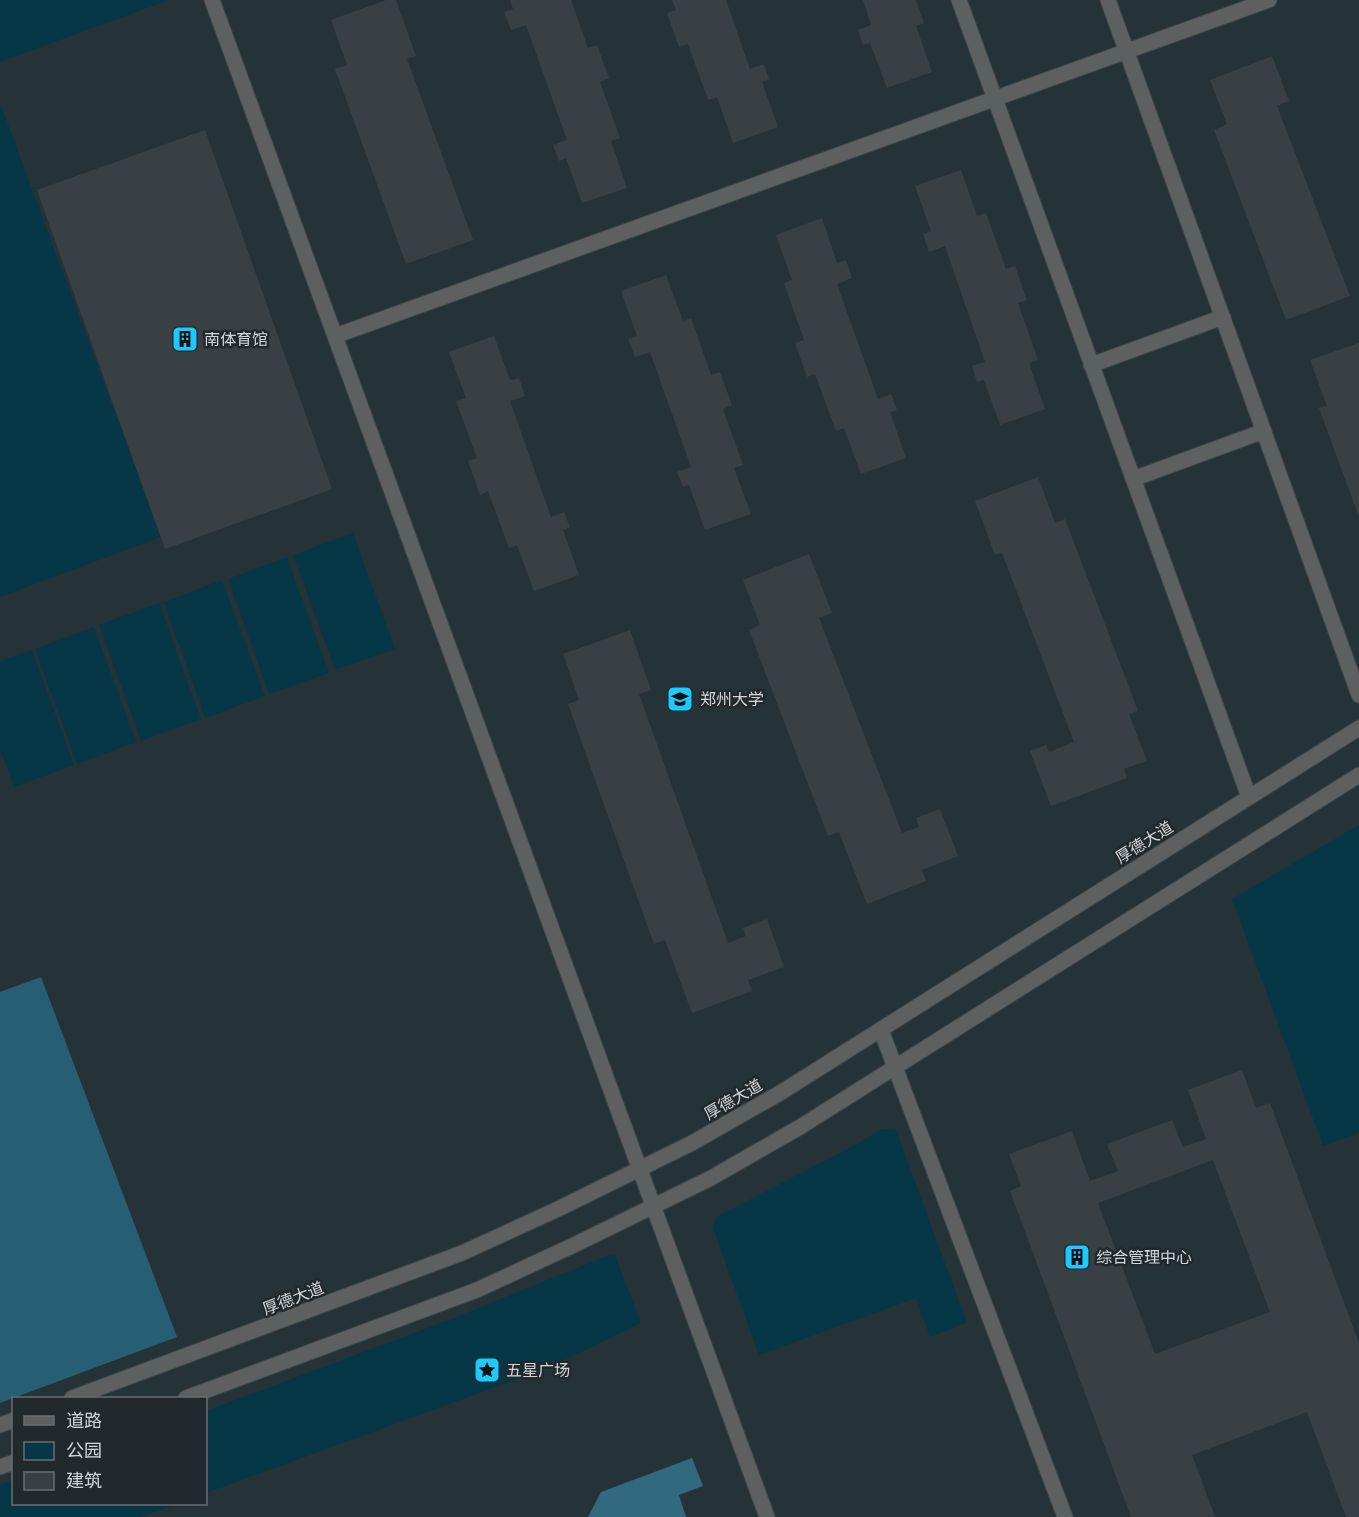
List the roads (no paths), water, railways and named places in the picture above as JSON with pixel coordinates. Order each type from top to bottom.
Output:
[{"type":"lane","points":[[212,0],[767,1517]]},
{"type":"lane","points":[[959,0],[1249,797]]},
{"type":"lane","points":[[1108,0],[1359,694]]},
{"type":"lane","points":[[334,336],[1269,0]]},
{"type":"lane","points":[[1091,365],[1222,317]]},
{"type":"lane","points":[[1133,479],[1264,431]]},
{"type":"lane","name":"厚德大道","points":[[75,1397],[462,1253],[692,1143],[780,1093],[1359,728]]},
{"type":"lane","points":[[189,1397],[477,1290],[711,1178],[896,1067],[1359,774]]},
{"type":"lane","points":[[881,1030],[1065,1517]]},
{"type":"place","name":"南体育馆","points":[[185,339]]},
{"type":"place","name":"郑州大学","points":[[680,699]]},
{"type":"place","name":"综合管理中心","points":[[1077,1257]]},
{"type":"place","name":"五星广场","points":[[487,1370]]}]
